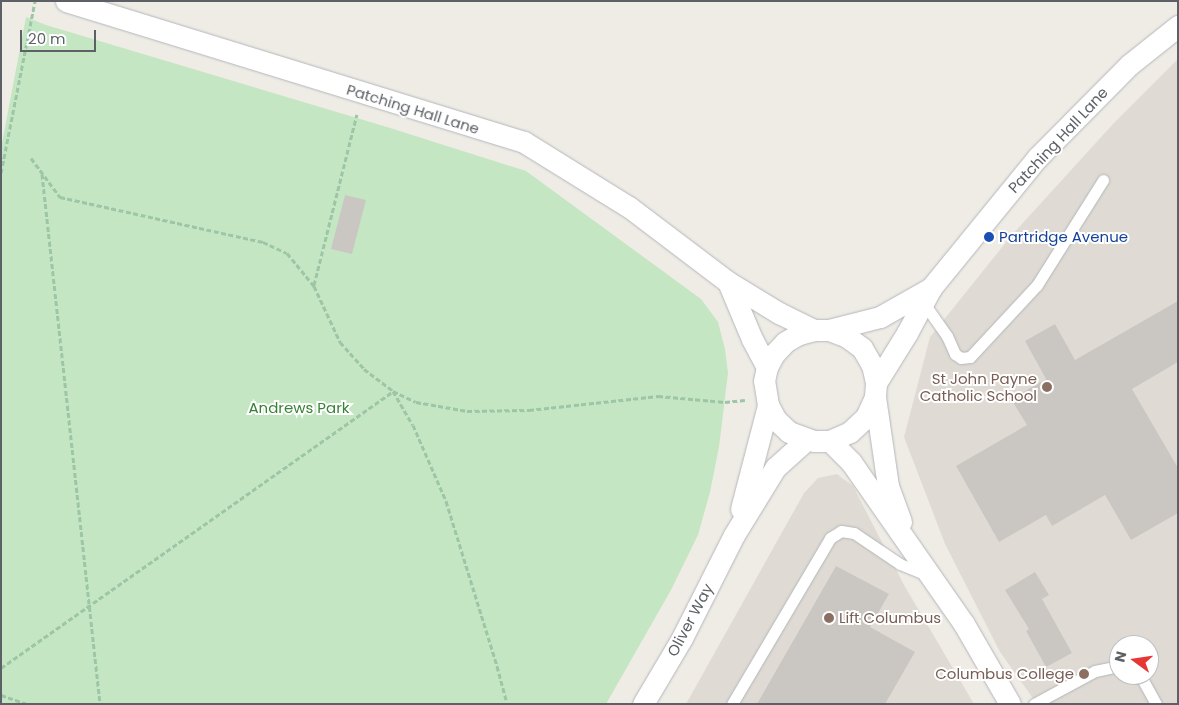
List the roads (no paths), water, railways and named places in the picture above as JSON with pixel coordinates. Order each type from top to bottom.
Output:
[{"type":"street","name":"Patching Hall Lane","points":[[66,1],[362,94],[524,142],[629,207],[728,282],[779,313],[822,330],[847,336],[862,348],[872,365],[875,390]]},
{"type":"street","name":"Patching Hall Lane","points":[[927,295],[880,317],[799,334],[785,342],[774,354],[767,368],[765,394],[768,405],[776,420],[789,432],[806,440],[830,441],[850,432],[866,417],[875,390],[927,295],[1037,158],[1128,66],[1178,26]]},
{"type":"street","points":[[728,282],[752,340],[767,368]]},
{"type":"street","points":[[875,390],[888,486],[914,555]]},
{"type":"street","name":"Oliver Way","points":[[734,534],[768,405]]},
{"type":"street","name":"Oliver Way","points":[[643,704],[682,638],[734,534],[775,468],[806,440]]},
{"type":"street","points":[[830,441],[851,462],[914,555],[964,624],[1010,704]]},
{"type":"lane","points":[[927,295],[955,354],[961,358],[970,357],[1037,285],[1103,180]]},
{"type":"lane","points":[[732,704],[830,538],[841,532],[854,533],[900,564],[928,575]]},
{"type":"lane","points":[[1034,704],[1095,670],[1109,668]]},
{"type":"lane","points":[[1146,685],[1156,704]]},
{"type":"place","name":"Partridge Avenue","points":[[989,237]]},
{"type":"place","name":"St John Payne Catholic School","points":[[1047,387]]},
{"type":"place","name":"Lift Columbus","points":[[829,618]]},
{"type":"place","name":"Columbus College","points":[[1084,674]]},
{"type":"park label","name":"Andrews Park","points":[[299,408]]}]
